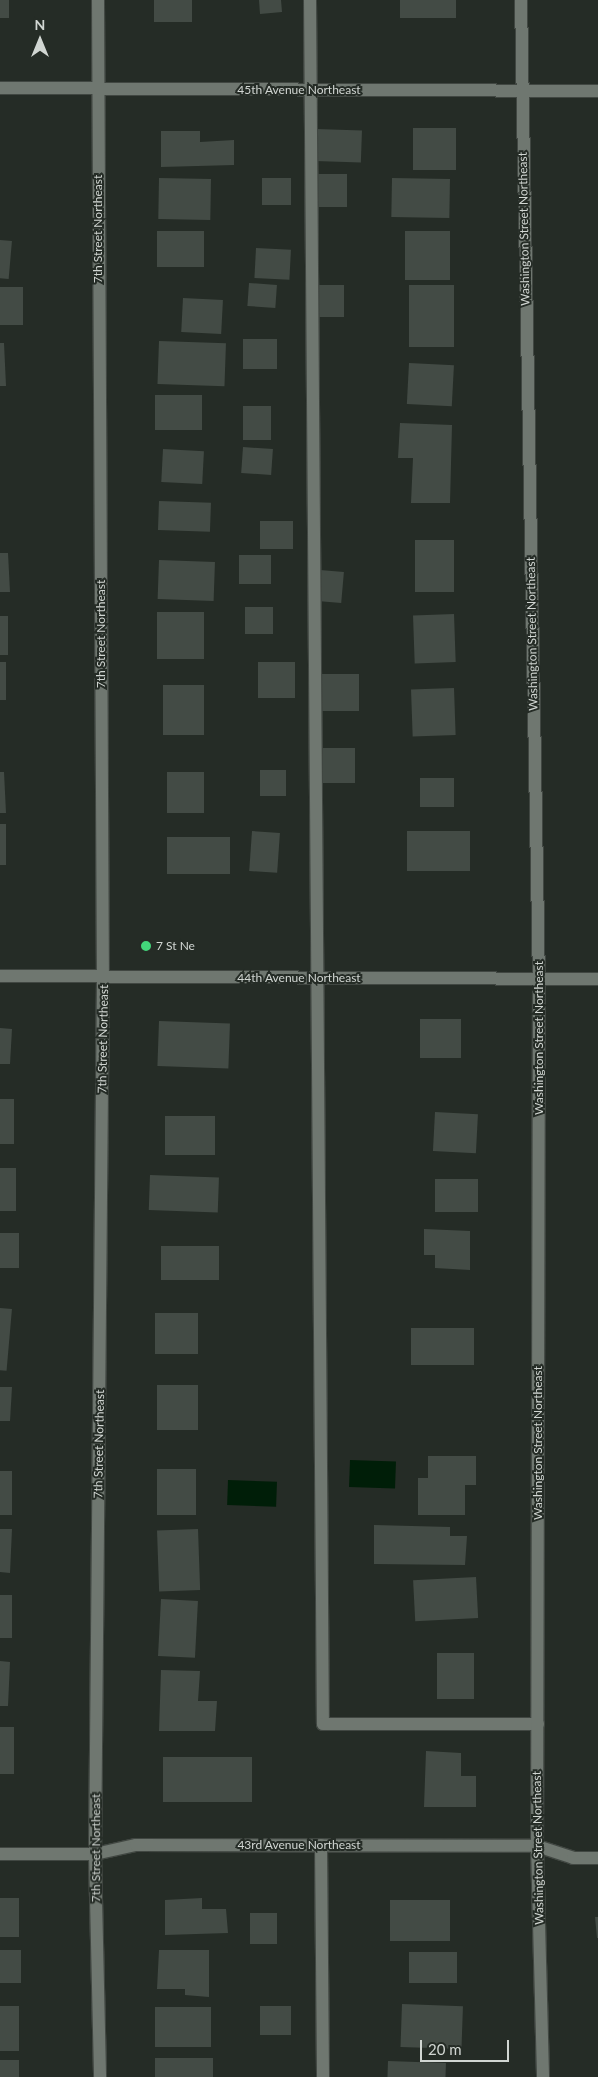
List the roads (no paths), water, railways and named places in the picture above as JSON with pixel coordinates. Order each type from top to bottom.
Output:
[{"type":"street","name":"7th Street Northeast","points":[[98,0],[103,977],[95,1854],[100,2077]]},
{"type":"street","points":[[310,0],[320,978],[323,1724],[538,1724]]},
{"type":"street","name":"Washington Street Northeast","points":[[521,0],[521,91],[539,978],[537,1846],[543,2077]]},
{"type":"street","name":"45th Avenue Northeast","points":[[0,88],[598,91]]},
{"type":"street","name":"44th Avenue Northeast","points":[[0,976],[598,979]]},
{"type":"street","name":"43rd Avenue Northeast","points":[[0,1854],[95,1854],[136,1845],[537,1846],[573,1858],[598,1858]]},
{"type":"street","points":[[321,1845],[323,2077]]},
{"type":"place","name":"7 St Ne","points":[[146,946]]}]
